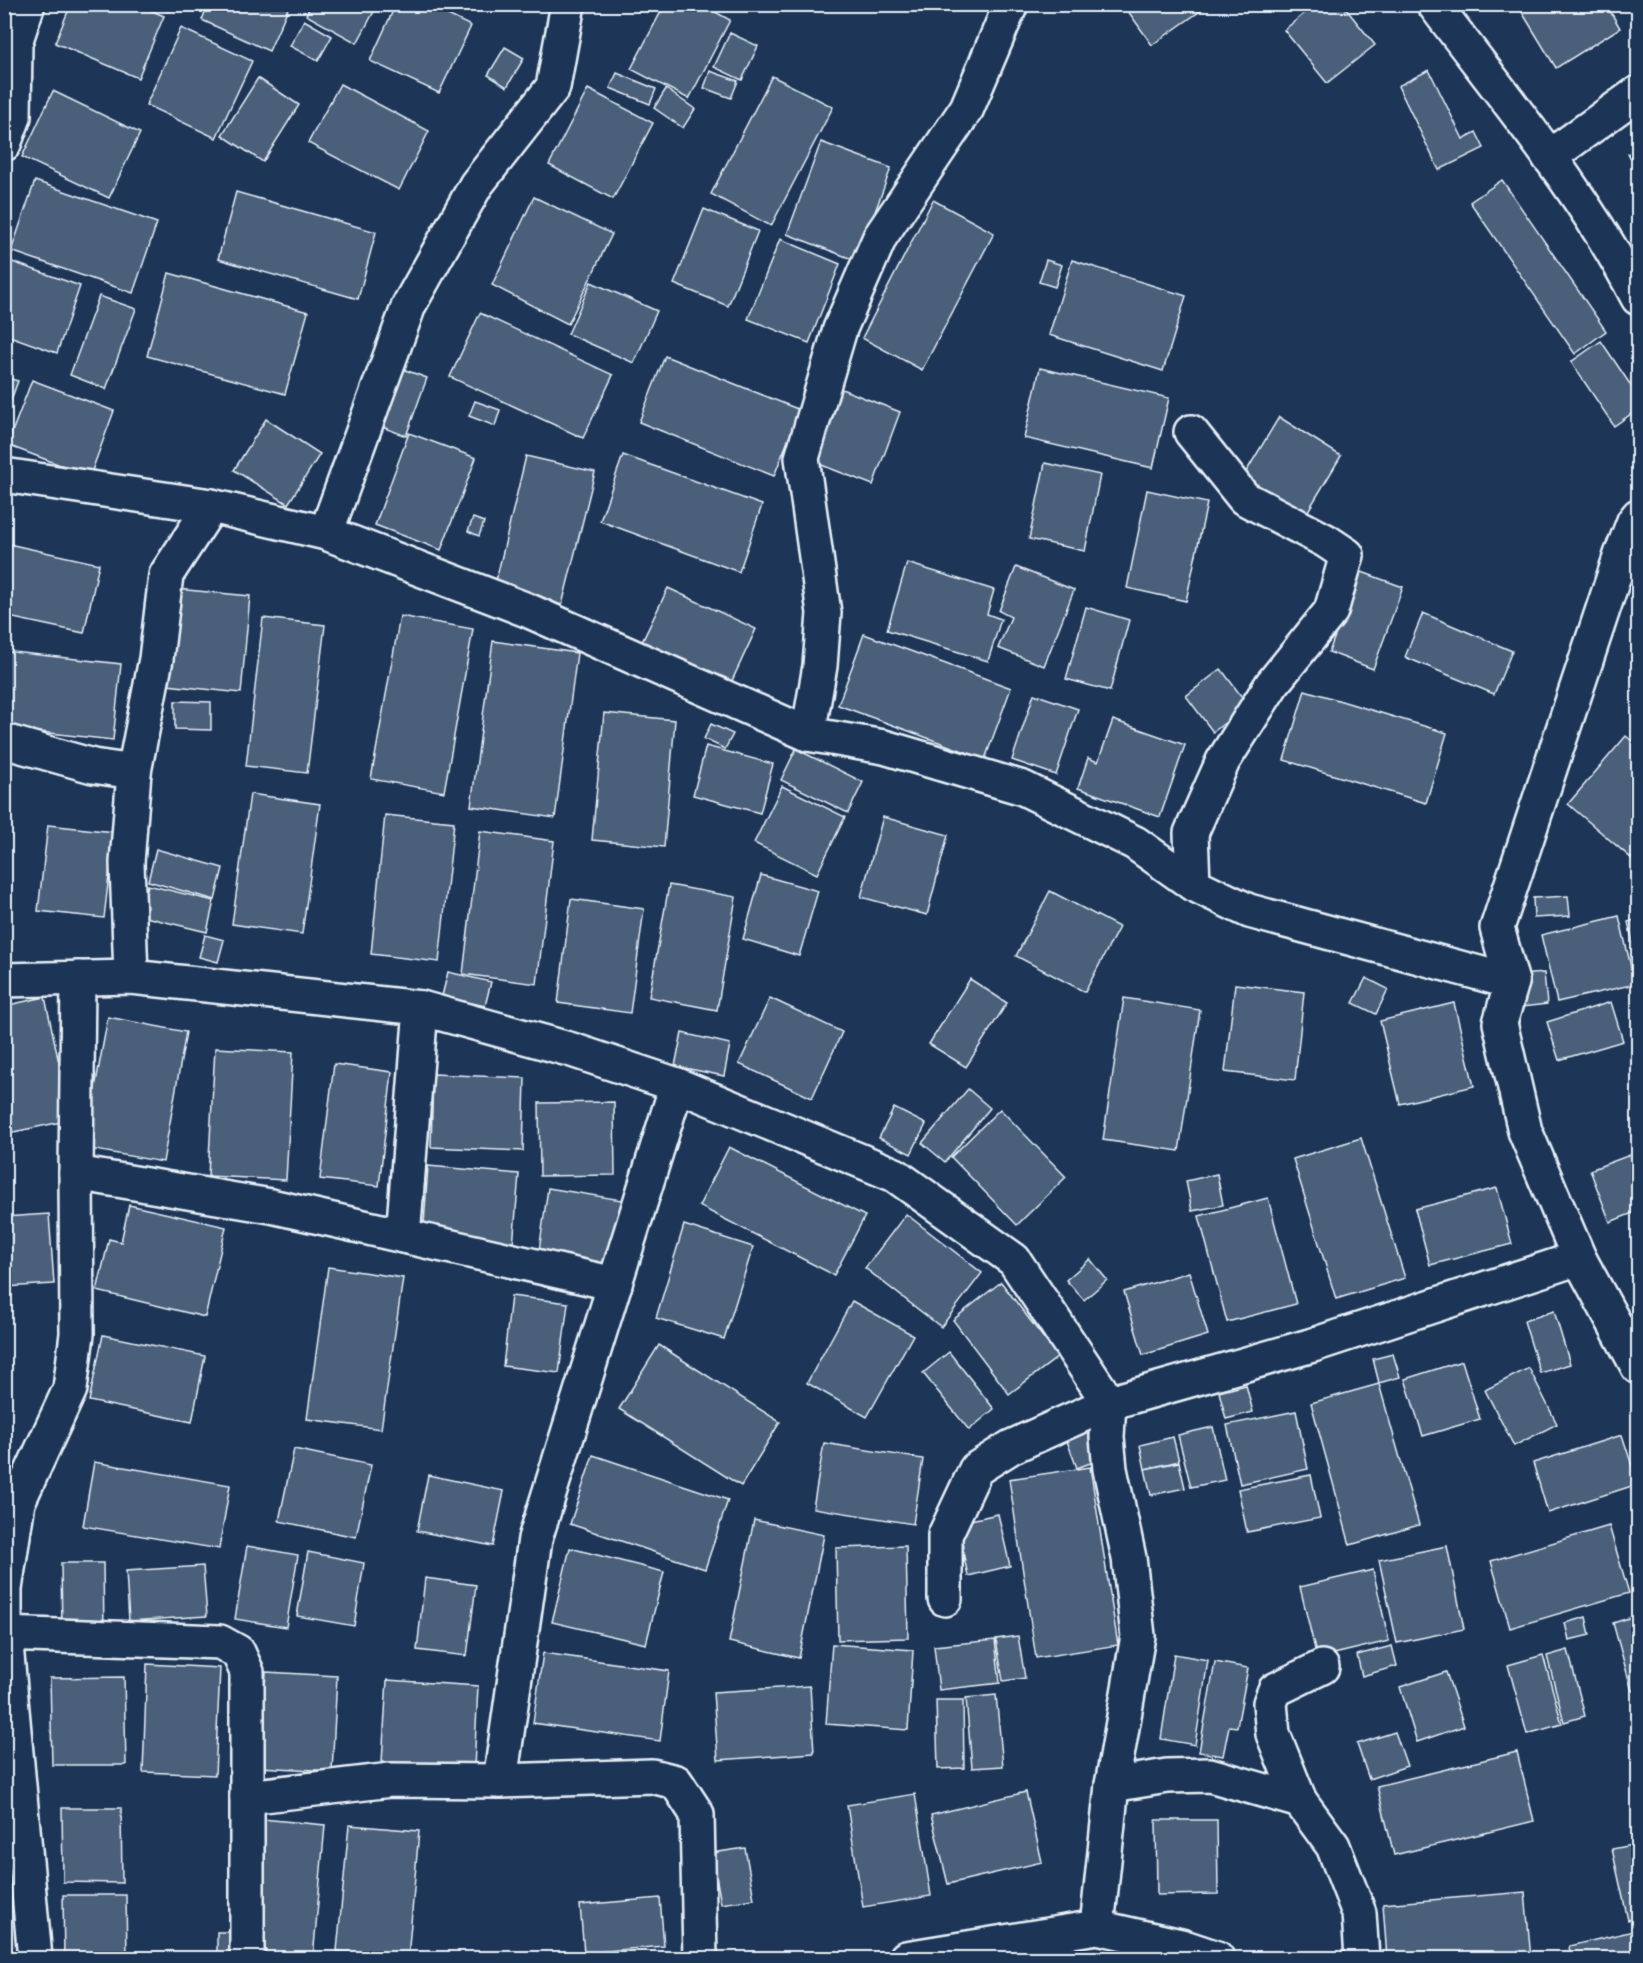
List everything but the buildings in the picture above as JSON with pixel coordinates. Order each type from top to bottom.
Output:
[{"type":"street","points":[[4,144],[14,117],[15,43],[28,4]]},
{"type":"street","points":[[326,533],[409,305],[476,185],[553,87],[568,4]]},
{"type":"street","points":[[808,734],[820,666],[824,613],[802,458],[840,329],[880,237],[961,118],[1011,4]]},
{"type":"street","points":[[1434,4],[1550,157],[1621,264],[1638,298]]},
{"type":"street","points":[[1550,157],[1638,93]]},
{"type":"street","points":[[1191,432],[1244,498],[1326,541],[1347,555],[1331,611],[1272,684],[1223,761],[1191,833],[1193,884]]},
{"type":"street","points":[[4,475],[212,506],[326,533],[526,610],[808,734],[884,747],[1023,788],[1134,843],[1193,884],[1249,911],[1512,982]]},
{"type":"street","points":[[131,977],[127,863],[134,772],[156,659],[166,575],[212,506]]},
{"type":"street","points":[[1636,519],[1621,555],[1497,928],[1512,982],[1500,1023],[1525,1131],[1579,1258],[1638,1367]]},
{"type":"street","points":[[4,741],[93,766],[134,772]]},
{"type":"street","points":[[4,980],[131,977],[421,1008],[572,1050],[677,1085],[895,1174],[1014,1260],[1109,1403],[1107,1437],[1110,1469],[1129,1558],[1138,1636],[1112,1785],[1097,1927]]},
{"type":"street","points":[[35,1959],[5,1634],[5,1589],[18,1502],[70,1389],[77,1334],[78,978]]},
{"type":"street","points":[[403,1236],[421,1008]]},
{"type":"street","points":[[500,1781],[535,1539],[677,1085]]},
{"type":"street","points":[[76,1173],[271,1206],[615,1284]]},
{"type":"street","points":[[945,1599],[945,1535],[975,1469],[1011,1447],[1109,1403],[1313,1345],[1579,1258]]},
{"type":"street","points":[[5,1634],[220,1642],[238,1652],[247,1672],[248,1959]]},
{"type":"street","points":[[1322,1667],[1275,1690],[1270,1703],[1273,1734],[1300,1801],[1333,1846],[1359,1913],[1362,1959]]},
{"type":"street","points":[[247,1797],[390,1780],[500,1781],[652,1776],[676,1782],[697,1814],[700,1959]]},
{"type":"street","points":[[1112,1785],[1167,1776],[1210,1776],[1300,1801]]},
{"type":"street","points":[[906,1959],[1097,1927],[1181,1952],[1217,1959]]}]
